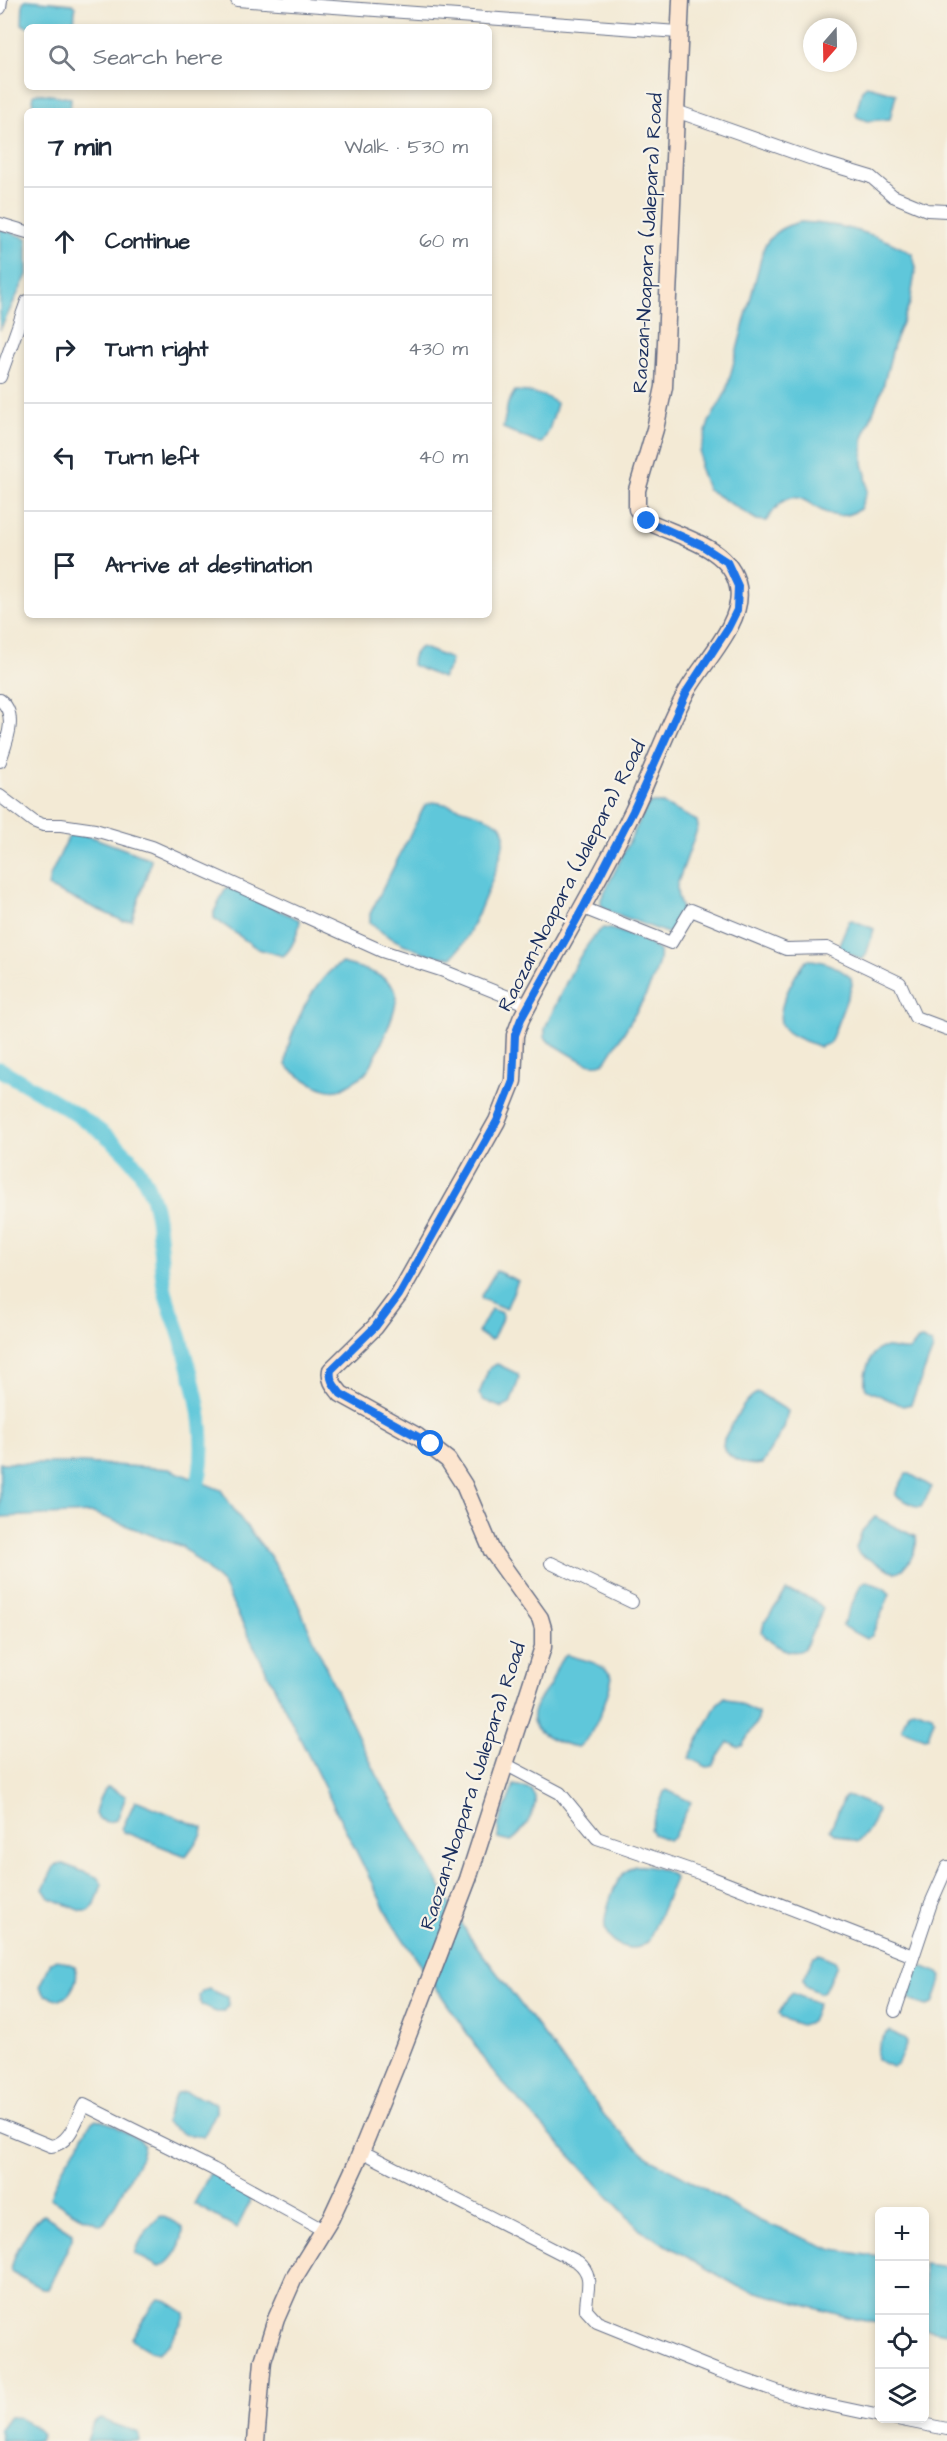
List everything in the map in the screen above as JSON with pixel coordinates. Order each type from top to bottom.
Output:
[{"type":"main road","name":"Raozan-Noapara (Jalepara) Road","points":[[256,2441],[263,2361],[276,2319],[294,2278],[323,2230],[361,2151],[410,2029],[468,1879],[540,1662],[544,1637],[540,1618],[492,1551],[464,1485],[448,1460],[417,1436],[341,1394],[333,1385],[330,1377],[335,1365],[375,1327],[399,1295],[497,1121],[513,1081],[515,1035],[528,1005],[583,908],[633,811],[687,691],[734,619],[739,603],[738,586],[727,562],[701,545],[647,521],[641,516],[636,502],[640,475],[655,429],[664,387],[681,0]]},
{"type":"street","points":[[0,8],[1,0]]},
{"type":"street","points":[[237,0],[678,32]]},
{"type":"street","points":[[676,111],[818,161],[871,177],[893,196],[927,210],[947,211]]},
{"type":"street","points":[[0,224],[24,231]]},
{"type":"street","points":[[0,377],[4,353],[24,307]]},
{"type":"street","points":[[0,700],[4,703],[11,720],[0,761]]},
{"type":"street","points":[[0,796],[33,821],[43,825],[95,830],[152,847],[382,951],[441,970],[528,1005]]},
{"type":"street","points":[[583,908],[671,943],[691,910],[786,949],[827,948],[900,983],[915,1017],[947,1029]]},
{"type":"street","points":[[551,1563],[632,1602]]},
{"type":"street","points":[[506,1764],[560,1793],[578,1818],[597,1838],[702,1874],[913,1956]]},
{"type":"street","points":[[895,2011],[931,1903],[947,1867]]},
{"type":"street","points":[[0,2125],[51,2146],[60,2145],[65,2141],[84,2105],[213,2169],[323,2230]]},
{"type":"street","points":[[361,2151],[578,2262],[587,2269],[589,2275],[586,2310],[597,2322],[684,2358],[790,2396],[875,2415]]},
{"type":"street","points":[[916,2423],[947,2429]]},
{"type":"water","points":[[26,0],[72,4],[75,7],[74,24],[24,25],[22,24],[23,2]]},
{"type":"water","points":[[867,86],[896,94],[890,119],[867,121],[857,117],[862,90]]},
{"type":"water","points":[[34,94],[71,98],[70,108],[32,108]]},
{"type":"water","points":[[801,222],[844,227],[886,240],[912,254],[916,267],[910,303],[895,340],[883,387],[863,438],[863,464],[867,491],[860,509],[847,515],[836,515],[826,513],[802,499],[794,498],[782,502],[766,521],[757,520],[707,489],[700,469],[700,452],[709,422],[726,392],[764,247],[780,230]]},
{"type":"water","points":[[0,229],[24,237],[24,281],[0,330]]},
{"type":"water","points":[[515,391],[537,394],[557,404],[549,430],[542,443],[503,428],[508,403]]},
{"type":"water","points":[[421,647],[451,659],[450,666],[442,678],[412,665],[414,655]]},
{"type":"water","points":[[433,802],[459,808],[489,819],[502,827],[504,835],[503,847],[484,900],[466,939],[452,957],[432,955],[408,946],[370,922],[370,914],[425,805]]},
{"type":"water","points":[[652,803],[661,803],[697,821],[698,827],[677,885],[677,894],[682,908],[681,916],[672,932],[667,933],[611,912],[601,905],[601,899],[647,806]]},
{"type":"water","points":[[73,834],[84,834],[151,859],[132,920],[123,921],[48,887],[50,876],[68,838]]},
{"type":"water","points":[[226,888],[300,920],[294,940],[283,956],[258,949],[214,918],[214,912]]},
{"type":"water","points":[[852,920],[874,929],[866,955],[862,960],[838,947],[849,921]]},
{"type":"water","points":[[603,928],[640,939],[659,951],[659,962],[648,991],[606,1061],[593,1064],[578,1059],[549,1042],[545,1037],[545,1028],[578,960],[594,936]]},
{"type":"water","points":[[806,960],[830,965],[851,978],[852,985],[830,1043],[820,1047],[792,1035],[781,1024],[782,1005],[796,974]]},
{"type":"water","points":[[342,963],[365,970],[388,981],[396,993],[396,1000],[385,1034],[365,1074],[338,1090],[330,1090],[315,1085],[290,1070],[286,1065],[287,1053],[296,1023],[313,993],[332,969]]},
{"type":"water","points":[[496,1271],[518,1281],[506,1309],[482,1299],[481,1296]]},
{"type":"water","points":[[491,1309],[502,1313],[503,1316],[493,1339],[490,1340],[478,1333]]},
{"type":"water","points":[[922,1339],[932,1344],[933,1349],[911,1404],[903,1406],[867,1390],[865,1380],[867,1366],[878,1350],[885,1348],[910,1350],[918,1340]]},
{"type":"water","points":[[497,1364],[518,1374],[519,1379],[510,1404],[502,1408],[483,1400],[479,1394],[489,1368]]},
{"type":"water","points":[[759,1393],[788,1411],[784,1428],[762,1464],[757,1465],[734,1459],[723,1446],[724,1439],[739,1412],[749,1399]]},
{"type":"water","points":[[0,1463],[84,1463],[169,1469],[221,1490],[270,1556],[294,1595],[377,1775],[469,1936],[605,2116],[650,2159],[758,2220],[834,2250],[875,2256],[875,2322],[855,2319],[739,2287],[640,2230],[496,2076],[391,1921],[223,1584],[183,1547],[93,1513],[0,1517]]},
{"type":"water","points":[[906,1474],[932,1487],[921,1507],[896,1496]]},
{"type":"water","points":[[875,1517],[916,1537],[916,1547],[911,1558],[904,1568],[896,1573],[859,1554],[856,1548],[862,1531]]},
{"type":"water","points":[[866,1581],[884,1588],[890,1594],[872,1635],[866,1639],[842,1626],[861,1584]]},
{"type":"water","points":[[786,1591],[812,1599],[823,1609],[805,1648],[800,1651],[782,1648],[770,1641],[762,1632],[764,1623]]},
{"type":"water","points":[[567,1655],[598,1665],[612,1677],[604,1705],[595,1725],[578,1747],[546,1736],[539,1731],[533,1718],[537,1703],[551,1683],[559,1663]]},
{"type":"water","points":[[725,1697],[758,1713],[758,1720],[742,1746],[737,1747],[728,1742],[712,1766],[707,1767],[689,1758],[717,1704]]},
{"type":"water","points":[[913,1709],[932,1715],[934,1720],[928,1737],[924,1738],[903,1730],[908,1712]]},
{"type":"water","points":[[514,1785],[531,1789],[535,1803],[528,1822],[511,1841],[499,1838],[498,1826]]},
{"type":"water","points":[[108,1787],[126,1796],[117,1820],[107,1822],[98,1819],[95,1814],[101,1795]]},
{"type":"water","points":[[667,1790],[691,1802],[673,1838],[668,1840],[653,1834],[650,1829],[664,1792]]},
{"type":"water","points":[[847,1796],[877,1809],[870,1827],[857,1842],[830,1830]]},
{"type":"water","points":[[135,1801],[203,1828],[202,1834],[186,1856],[124,1832],[122,1829]]},
{"type":"water","points":[[63,1864],[97,1877],[102,1884],[95,1905],[89,1911],[82,1911],[49,1898],[43,1889],[55,1865]]},
{"type":"water","points":[[635,1866],[660,1869],[674,1876],[675,1879],[649,1940],[633,1948],[620,1945],[609,1938],[605,1919],[616,1885],[623,1874]]},
{"type":"water","points":[[819,1954],[835,1961],[837,1965],[824,1991],[820,1993],[805,1986],[803,1979],[814,1956]]},
{"type":"water","points":[[56,1959],[75,1966],[76,1971],[76,1981],[68,1994],[60,2000],[45,1995],[40,1987],[51,1962]]},
{"type":"water","points":[[924,1967],[939,1973],[942,1977],[933,2004],[927,2006],[912,2001],[908,1995],[917,1969]]},
{"type":"water","points":[[209,1989],[227,1997],[228,2005],[224,2012],[216,2012],[201,2005],[199,1996],[203,1991]]},
{"type":"water","points":[[791,1993],[818,2003],[811,2022],[801,2025],[781,2018],[779,2013]]},
{"type":"water","points":[[890,2031],[905,2039],[907,2043],[897,2065],[892,2067],[877,2060],[878,2048]]},
{"type":"water","points":[[184,2092],[216,2105],[216,2112],[204,2136],[183,2133],[165,2122],[176,2093]]},
{"type":"water","points":[[96,2119],[112,2124],[144,2145],[141,2157],[105,2222],[101,2225],[80,2216],[50,2198],[62,2169],[88,2126]]},
{"type":"water","points":[[210,2173],[250,2194],[249,2204],[237,2228],[194,2204]]},
{"type":"water","points":[[44,2215],[72,2233],[72,2239],[48,2289],[42,2289],[11,2271],[23,2239],[33,2224]]},
{"type":"water","points":[[161,2216],[183,2228],[183,2233],[180,2245],[173,2256],[159,2267],[135,2254],[145,2233]]},
{"type":"water","points":[[929,2265],[947,2267],[947,2333],[929,2330]]},
{"type":"water","points":[[159,2299],[165,2300],[185,2313],[185,2316],[169,2344],[158,2353],[150,2351],[133,2341],[132,2338],[153,2304]]},
{"type":"water","points":[[9,2417],[27,2422],[36,2428],[42,2434],[39,2441],[0,2441],[0,2429]]},
{"type":"water","points":[[100,2419],[139,2433],[140,2441],[87,2441],[93,2423]]},
{"type":"waterway","points":[[0,1069],[92,1125],[109,1138],[124,1152],[145,1180],[158,1225],[164,1287],[190,1368],[199,1412],[202,1457],[193,1499]]},
{"type":"route","points":[[431,1444],[341,1394],[333,1385],[330,1377],[331,1370],[375,1327],[399,1295],[497,1121],[513,1081],[515,1035],[521,1019],[583,908],[633,811],[687,691],[734,619],[739,603],[738,586],[727,562],[701,545],[647,521]]}]
